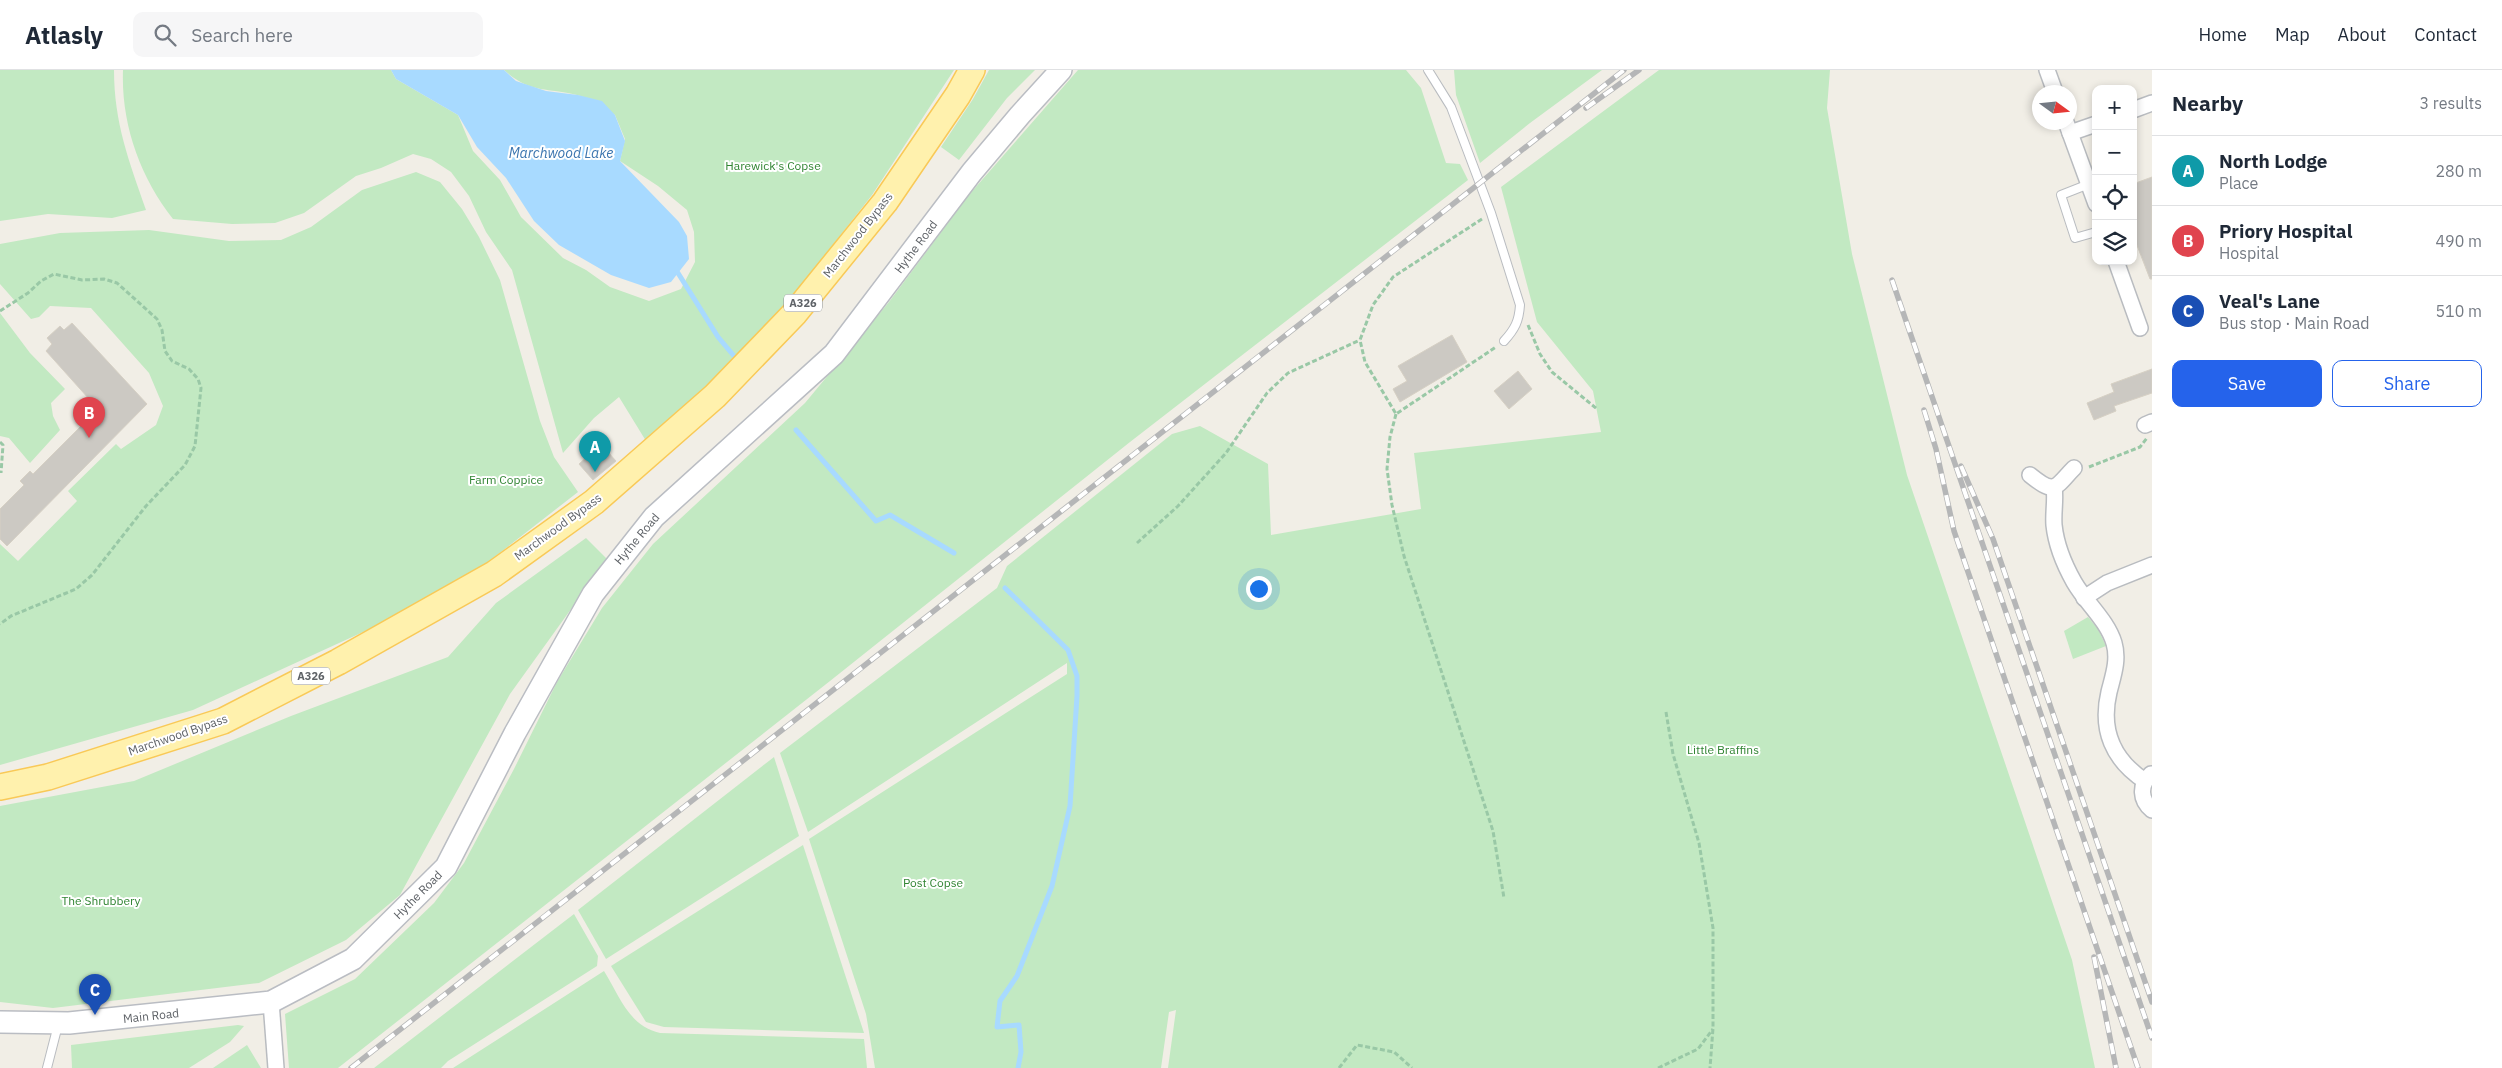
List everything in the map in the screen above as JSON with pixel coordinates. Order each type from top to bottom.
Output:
[{"type":"main road","name":"Marchwood Bypass","points":[[0,787],[48,777],[223,721],[338,662],[494,574],[594,502],[715,396],[795,314],[885,202],[958,95],[972,70]]},
{"type":"street","name":"Hythe Road","points":[[271,1002],[353,959],[446,867],[515,733],[593,594],[654,517],[834,354],[972,172],[1061,70]]},
{"type":"street","points":[[2047,70],[2053,85]]},
{"type":"street","points":[[2137,109],[2152,103]]},
{"type":"street","points":[[2077,127],[2092,125]]},
{"type":"street","points":[[2069,130],[2092,193]]},
{"type":"street","points":[[2117,265],[2140,328]]},
{"type":"street","points":[[2030,475],[2046,486],[2054,487],[2063,483],[2072,470]]},
{"type":"street","points":[[2054,487],[2054,526],[2067,567],[2084,598],[2105,625],[2114,644],[2116,665],[2107,705],[2109,734],[2113,747],[2122,762],[2148,777],[2142,791],[2143,798],[2152,810]]},
{"type":"street","points":[[2084,598],[2107,583],[2152,564]]},
{"type":"street","name":"Main Road","points":[[0,1022],[58,1023],[146,1016],[271,1002]]},
{"type":"street","points":[[271,1002],[276,1068]]},
{"type":"lane","points":[[1428,70],[1450,107],[1491,213],[1520,305],[1519,320],[1514,330],[1504,341]]},
{"type":"lane","points":[[2089,184],[2061,195],[2075,238],[2092,233]]},
{"type":"lane","points":[[48,1068],[58,1023]]},
{"type":"path","points":[[1396,414],[1366,362],[1360,340],[1373,305],[1393,277],[1491,213]]},
{"type":"path","points":[[0,311],[28,293],[40,281],[54,274],[82,280],[104,279],[117,283],[157,319],[162,330],[166,351],[172,360],[189,369],[198,379],[201,388],[195,446],[185,465],[146,506],[92,575],[76,589],[11,616],[0,624]]},
{"type":"path","points":[[1520,305],[1540,354],[1552,372],[1597,410]]},
{"type":"path","points":[[1137,543],[1178,506],[1226,453],[1267,394],[1288,373],[1360,340]]},
{"type":"path","points":[[1504,341],[1396,414],[1390,437],[1387,469],[1392,505],[1404,556],[1494,831],[1504,898]]},
{"type":"path","points":[[2072,470],[2078,475],[2099,462],[2140,447],[2146,441],[2149,424]]},
{"type":"path","points":[[0,442],[3,445],[1,472]]},
{"type":"path","points":[[1666,712],[1673,754],[1699,843],[1713,928],[1713,1028],[1710,1068]]},
{"type":"path","points":[[1658,1068],[1698,1049],[1713,1028]]},
{"type":"path","points":[[1339,1068],[1357,1045],[1394,1052],[1412,1068]]},
{"type":"green space","points":[[0,70],[114,70],[120,125],[128,158],[146,210],[112,218],[48,214],[0,221]]},
{"type":"green space","name":"Harewick's Copse","points":[[123,70],[391,70],[396,79],[458,115],[473,151],[500,180],[521,217],[563,258],[586,270],[610,287],[649,301],[681,289],[695,262],[694,232],[687,210],[658,186],[620,161],[625,139],[615,115],[582,96],[522,83],[504,70],[954,70],[872,195],[785,306],[706,387],[646,441],[619,397],[594,418],[563,453],[512,270],[486,232],[469,196],[451,172],[431,159],[413,154],[381,168],[356,176],[304,213],[275,223],[232,224],[173,219],[151,186],[135,149],[125,110]]},
{"type":"green space","points":[[989,70],[1035,70],[1007,98],[959,160],[941,147],[973,99]]},
{"type":"green space","points":[[1078,70],[1406,70],[1421,88],[1446,163],[1460,164],[1468,180],[1130,442],[338,1068],[289,1068],[285,1014],[355,979],[434,903],[464,863],[514,769],[557,682],[602,608],[653,544],[805,403],[889,302],[968,196]]},
{"type":"green space","points":[[1454,70],[1602,70],[1480,163],[1456,95]]},
{"type":"green space","points":[[1659,70],[1830,70],[1827,108],[1852,254],[1907,475],[2072,960],[2095,1068],[1168,1068],[1176,1010],[1169,1012],[1161,1068],[875,1068],[866,1014],[809,839],[1067,674],[1067,663],[808,832],[780,753],[997,588],[1007,566],[1172,434],[1200,426],[1268,464],[1271,535],[1421,509],[1414,453],[1601,432],[1593,391],[1537,322],[1501,187]]},
{"type":"green space","name":"Farm Coppice","points":[[416,172],[440,182],[462,209],[479,237],[500,280],[540,421],[554,457],[578,492],[488,562],[411,610],[193,710],[0,765],[0,544],[18,561],[77,501],[68,491],[116,444],[121,449],[156,425],[163,406],[149,373],[91,308],[50,306],[39,317],[31,319],[0,284],[0,244],[60,233],[149,230],[229,241],[281,240],[311,227],[362,190]]},
{"type":"green space","points":[[0,313],[30,353],[65,389],[51,403],[53,416],[60,430],[30,463],[9,438],[0,436]]},
{"type":"green space","name":"The Shrubbery","points":[[586,538],[607,559],[510,694],[400,895],[346,940],[259,983],[53,1008],[0,1002],[0,806],[134,781],[291,716],[448,657],[496,603]]},
{"type":"green space","points":[[2088,617],[2098,629],[2106,646],[2073,659],[2064,631]]},
{"type":"green space","points":[[774,757],[799,836],[606,959],[578,910]]},
{"type":"green space","points":[[803,845],[864,1033],[664,1027],[646,1022],[611,966]]},
{"type":"green space","points":[[574,914],[598,956],[597,966],[448,1061],[441,1068],[374,1068]]},
{"type":"green space","points":[[604,971],[626,1009],[640,1024],[649,1029],[660,1033],[864,1039],[867,1068],[453,1068]]},
{"type":"green space","points":[[238,1025],[244,1026],[230,1042],[189,1068],[72,1068],[71,1045]]},
{"type":"green space","points":[[247,1045],[261,1068],[213,1068]]},
{"type":"water","name":"Marchwood Lake","points":[[391,70],[504,70],[516,81],[546,91],[578,95],[602,101],[615,115],[625,141],[620,161],[679,222],[687,236],[689,259],[671,282],[649,288],[611,275],[559,245],[534,221],[506,178],[477,147],[458,115],[396,79]]},
{"type":"building","points":[[2152,177],[2152,279],[2150,279],[2137,245],[2137,183]]},
{"type":"building","points":[[72,323],[147,404],[7,546],[0,539],[0,509],[24,485],[20,481],[30,471],[33,474],[98,409],[46,351],[52,344],[47,338],[60,326],[64,330]]},
{"type":"building","points":[[1452,335],[1467,362],[1400,402],[1393,389],[1407,381],[1398,366]]},
{"type":"building","points":[[2152,369],[2152,393],[2114,406],[2116,411],[2094,420],[2087,403],[2114,392],[2111,384]]},
{"type":"building","points":[[1518,371],[1532,389],[1509,409],[1494,391]]},
{"type":"building","points":[[607,451],[616,461],[593,480],[579,464],[589,455],[595,462]]},
{"type":"waterway","points":[[678,273],[718,337],[734,356]]},
{"type":"waterway","points":[[796,430],[876,521],[890,515],[954,553]]},
{"type":"waterway","points":[[1005,588],[1068,650],[1077,676],[1070,806],[1052,886],[1017,976],[1000,1001],[997,1027],[1019,1025],[1021,1052],[1018,1068]]},
{"type":"railway","points":[[351,1068],[1624,70]]},
{"type":"railway","points":[[1586,108],[1639,70]]},
{"type":"railway","points":[[1892,280],[2152,1038]]},
{"type":"railway","points":[[1924,410],[1936,449],[1954,531],[2138,1068]]},
{"type":"railway","points":[[1961,466],[1993,539],[2152,1002]]},
{"type":"railway","points":[[2094,957],[2116,1068]]},
{"type":"place","name":"Priory Hospital","points":[[89,438]]},
{"type":"place","name":"North Lodge","points":[[595,472]]},
{"type":"place","name":"Veal's Lane","points":[[95,1015]]},
{"type":"park label","name":"Little Braffins","points":[[1723,750]]},
{"type":"park label","name":"Post Copse","points":[[933,883]]}]
